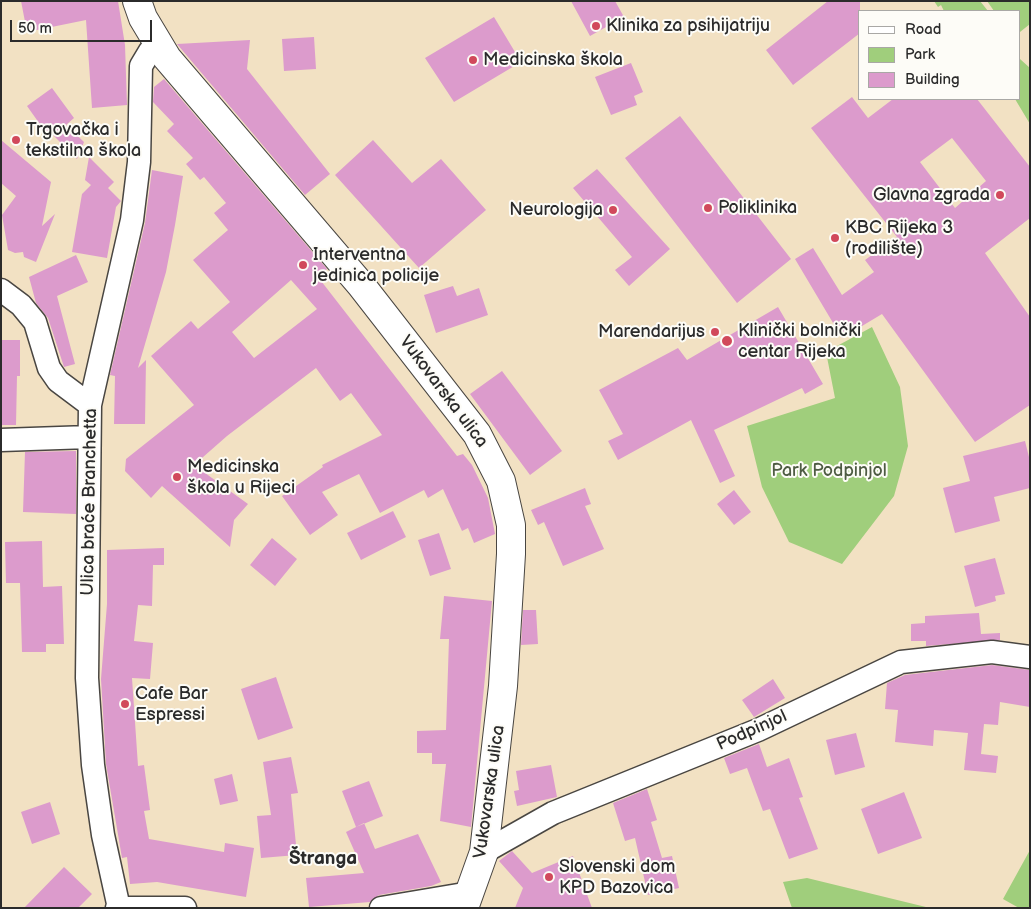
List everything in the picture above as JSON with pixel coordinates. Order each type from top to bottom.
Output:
[{"type":"main road","name":"Vukovarska ulica","points":[[138,1],[143,18],[158,45],[366,292],[477,434],[501,481],[511,524],[503,686],[484,852],[467,901]]},
{"type":"street","name":"Ulica braće Branchetta","points":[[119,907],[103,835],[94,774],[88,678],[90,405],[132,220],[139,162],[140,66],[150,51],[158,45]]},
{"type":"street","points":[[1,290],[21,305],[35,322],[49,368],[58,381],[90,405]]},
{"type":"street","points":[[1,440],[89,437]]},
{"type":"street","name":"Podpinjol","points":[[484,852],[553,813],[758,730],[901,662],[992,652],[1030,657]]},
{"type":"street","points":[[381,908],[467,901]]},
{"type":"street","points":[[119,907],[185,908]]},
{"type":"green space","points":[[934,1],[980,1],[987,10],[944,10],[941,5],[938,7]]},
{"type":"green space","points":[[987,1],[1030,1],[1030,24],[1021,31],[1021,10],[993,10]]},
{"type":"green space","points":[[1021,60],[1030,68],[1030,124],[1016,100],[1021,100]]},
{"type":"green space","name":"Park Podpinjol","points":[[872,327],[900,387],[908,446],[894,496],[842,564],[789,542],[762,487],[747,426],[835,398],[826,352]]},
{"type":"green space","points":[[1030,850],[1030,908],[1019,908],[1003,899]]},
{"type":"green space","points":[[807,878],[930,908],[792,908],[783,882]]},
{"type":"building","points":[[21,1],[118,1],[125,45],[127,105],[92,108],[86,20],[27,32]]},
{"type":"building","name":"Klinika za psihijatriju","points":[[571,1],[615,1],[624,17],[590,36]]},
{"type":"building","points":[[828,1],[860,1],[858,35],[793,85],[766,50]]},
{"type":"building","name":"Medicinska škola","points":[[494,17],[521,62],[454,102],[425,58]]},
{"type":"building","points":[[314,37],[316,69],[284,71],[282,39]]},
{"type":"building","points":[[250,40],[247,69],[330,174],[305,195],[177,44]]},
{"type":"building","points":[[631,63],[643,92],[634,96],[637,105],[611,115],[595,77]]},
{"type":"building","points":[[164,79],[327,269],[318,277],[457,456],[463,454],[472,465],[488,498],[495,534],[474,543],[468,528],[462,531],[443,489],[428,498],[424,490],[380,513],[359,474],[322,492],[338,515],[310,535],[282,496],[323,467],[322,465],[382,435],[351,393],[340,401],[316,368],[227,436],[194,465],[248,504],[234,520],[230,547],[162,486],[151,498],[125,471],[126,459],[194,405],[151,356],[191,321],[198,329],[230,302],[193,260],[228,230],[214,213],[226,203],[204,177],[200,180],[186,164],[193,158],[167,131],[174,124],[153,102],[154,87]],"holes":[[[291,280],[317,309],[254,358],[232,332]]]},
{"type":"building","points":[[52,88],[74,118],[66,125],[84,142],[77,159],[52,134],[49,137],[27,106]]},
{"type":"building","points":[[852,97],[868,118],[892,100],[978,100],[1030,167],[1030,218],[985,253],[1030,317],[1030,405],[975,442],[882,314],[842,338],[795,259],[813,248],[842,295],[874,272],[865,260],[897,237],[811,128]],"holes":[[[952,138],[986,181],[955,208],[920,162]]]},
{"type":"building","name":"Poliklinika","points":[[680,116],[791,259],[737,303],[625,158]]},
{"type":"building","points":[[1,140],[51,182],[42,226],[55,214],[36,262],[24,257],[23,252],[15,253],[8,250],[2,215],[16,196],[1,183]]},
{"type":"building","points":[[373,140],[412,183],[441,159],[486,210],[419,268],[335,175]]},
{"type":"building","points":[[89,157],[114,182],[108,188],[121,201],[116,207],[107,258],[72,252],[82,194],[91,185],[85,180]]},
{"type":"building","name":"Neurologija","points":[[597,169],[670,249],[629,286],[615,270],[632,257],[573,188]]},
{"type":"building","points":[[152,170],[183,176],[166,272],[138,368],[146,360],[145,424],[114,424],[115,376],[110,375],[145,223]]},
{"type":"building","points":[[76,255],[88,282],[57,296],[75,364],[64,367],[48,318],[36,303],[29,277]]},
{"type":"building","points":[[453,286],[457,296],[479,288],[488,315],[436,333],[424,295]]},
{"type":"building","points":[[778,307],[823,384],[805,394],[802,388],[714,430],[735,476],[720,483],[691,420],[618,460],[608,441],[623,434],[599,390],[678,348],[687,360]]},
{"type":"building","points":[[1,340],[20,340],[20,376],[17,376],[16,425],[1,425]]},
{"type":"building","points":[[502,371],[562,451],[530,475],[470,394]]},
{"type":"building","points":[[1025,441],[1030,461],[1030,488],[994,497],[1000,521],[955,533],[943,488],[970,481],[963,456]]},
{"type":"building","points":[[76,451],[76,514],[23,512],[25,452]]},
{"type":"building","points":[[585,488],[591,504],[585,506],[604,549],[563,566],[544,522],[538,525],[531,510]]},
{"type":"building","points":[[734,490],[751,512],[734,525],[717,504]]},
{"type":"building","points":[[393,511],[406,537],[361,560],[347,533]]},
{"type":"building","points":[[439,533],[451,569],[430,576],[418,540]]},
{"type":"building","points":[[272,538],[297,559],[275,586],[250,565]]},
{"type":"building","points":[[42,541],[43,587],[62,586],[64,644],[46,644],[46,652],[22,652],[20,583],[6,583],[5,542]]},
{"type":"building","points":[[164,548],[164,565],[153,565],[152,606],[138,605],[134,641],[153,643],[150,679],[132,678],[138,766],[144,765],[150,810],[144,811],[149,839],[224,852],[225,843],[254,848],[246,897],[157,882],[130,884],[127,857],[122,858],[106,764],[101,679],[107,604],[107,550]]},
{"type":"building","points":[[995,558],[1005,594],[995,596],[996,601],[975,607],[964,566]]},
{"type":"building","points":[[444,596],[492,601],[471,827],[440,821],[446,764],[432,764],[432,753],[417,753],[417,731],[446,730],[449,639],[440,639]]},
{"type":"building","points":[[523,610],[536,610],[538,644],[521,645]]},
{"type":"building","points":[[979,613],[981,634],[1000,633],[1000,640],[926,646],[926,641],[911,641],[911,624],[925,623],[925,616]]},
{"type":"building","points":[[992,665],[1030,670],[1030,707],[1000,702],[998,725],[984,724],[981,754],[998,756],[996,773],[964,770],[968,733],[934,730],[933,746],[895,742],[898,710],[885,709],[887,683],[905,675]]},
{"type":"building","points":[[276,677],[293,728],[258,740],[241,689]]},
{"type":"building","points":[[773,679],[785,698],[754,717],[742,700]]},
{"type":"building","points":[[856,733],[865,767],[835,775],[826,740]]},
{"type":"building","points":[[759,744],[767,767],[789,758],[803,797],[799,798],[818,849],[789,859],[770,809],[763,811],[747,768],[730,774],[724,758]]},
{"type":"building","points":[[291,757],[298,793],[291,794],[297,855],[261,858],[257,816],[271,815],[263,762]]},
{"type":"building","points":[[551,765],[557,797],[517,806],[514,791],[519,790],[516,771]]},
{"type":"building","points":[[232,774],[238,801],[220,805],[214,779]]},
{"type":"building","points":[[369,781],[383,816],[356,827],[342,791]]},
{"type":"building","points":[[647,789],[657,820],[651,822],[662,858],[672,856],[679,888],[648,895],[635,838],[625,841],[613,803]]},
{"type":"building","points":[[904,792],[922,838],[878,854],[861,809]]},
{"type":"building","points":[[50,802],[60,834],[32,844],[21,812]]},
{"type":"building","points":[[364,823],[375,849],[418,834],[441,882],[431,886],[379,895],[370,902],[309,907],[306,878],[364,873],[346,832]]},
{"type":"building","points":[[512,851],[532,873],[573,856],[592,908],[515,908],[523,888],[499,861]]},
{"type":"building","points":[[64,867],[92,894],[78,908],[24,908]]},
{"type":"place","name":"Klinika za psihijatriju","points":[[596,26]]},
{"type":"place","name":"Medicinska škola","points":[[473,60]]},
{"type":"place","name":"Trgovačka i tekstilna škola","points":[[16,140]]},
{"type":"place","name":"Glavna zgrada","points":[[1000,195]]},
{"type":"place","name":"Poliklinika","points":[[708,208]]},
{"type":"place","name":"Neurologija","points":[[613,210]]},
{"type":"place","name":"KBC Rijeka 3 (rodilište)","points":[[835,238]]},
{"type":"place","name":"Interventna jedinica policije","points":[[303,265]]},
{"type":"place","name":"Marendarijus","points":[[715,332]]},
{"type":"place","name":"Klinički bolnički centar Rijeka","points":[[727,341]]},
{"type":"place","name":"Medicinska škola u Rijeci","points":[[177,477]]},
{"type":"place","name":"Cafe Bar Espressi","points":[[125,704]]},
{"type":"place","name":"Slovenski dom KPD Bazovica","points":[[549,877]]},
{"type":"district","name":"Štranga","points":[[323,859]]}]
